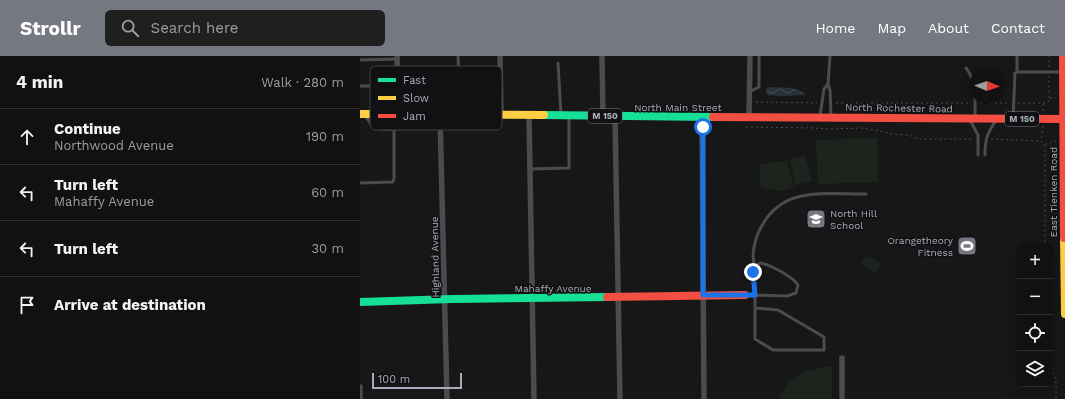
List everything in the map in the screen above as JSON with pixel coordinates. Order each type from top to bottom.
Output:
[{"type":"main road","name":"East Tienken Road","points":[[1062,56],[1064,119],[1062,141],[1065,314]]},
{"type":"main road","name":"North Main Street","points":[[502,115],[702,117],[753,116]]},
{"type":"main road","name":"North Rochester Road","points":[[753,116],[1064,119]]},
{"type":"main road","name":"Mahaffy Avenue","points":[[360,302],[745,295]]},
{"type":"street","points":[[500,56],[500,66]]},
{"type":"street","points":[[602,56],[603,116]]},
{"type":"street","points":[[750,56],[749,102],[753,116]]},
{"type":"street","points":[[529,115],[534,399]]},
{"type":"street","points":[[615,116],[620,399]]},
{"type":"street","points":[[702,117],[704,399]]},
{"type":"street","name":"Highland Avenue","points":[[440,130],[447,399]]},
{"type":"street","points":[[842,358],[842,399]]},
{"type":"street","points":[[360,387],[360,399]]},
{"type":"lane","points":[[458,56],[458,66]]},
{"type":"lane","points":[[749,92],[759,87],[759,56]]},
{"type":"lane","points":[[830,56],[828,84],[830,90],[831,117]]},
{"type":"lane","points":[[1013,118],[1014,78],[1017,72],[1017,57]]},
{"type":"lane","points":[[360,60],[397,58]]},
{"type":"lane","points":[[530,169],[569,168],[565,116],[558,63]]},
{"type":"lane","points":[[966,68],[969,72]]},
{"type":"lane","points":[[1017,72],[1049,72],[1063,74]]},
{"type":"lane","points":[[820,117],[824,89],[828,84]]},
{"type":"lane","points":[[975,104],[972,118],[978,138],[978,155]]},
{"type":"lane","points":[[363,114],[370,123]]},
{"type":"lane","points":[[985,155],[987,133],[997,118]]},
{"type":"lane","points":[[360,183],[393,182],[394,130]]},
{"type":"lane","points":[[756,266],[752,260],[755,242],[762,224],[772,212],[787,200],[805,194],[866,194]]},
{"type":"lane","points":[[745,295],[755,295],[792,295],[796,293],[798,285],[795,280],[767,264],[761,263],[756,266],[753,272],[755,295],[755,308],[755,339],[773,350],[824,350],[824,337],[778,310],[755,308]]},
{"type":"path","points":[[1005,103],[1044,103],[1049,101],[1049,56]]},
{"type":"path","points":[[749,102],[822,103]]},
{"type":"path","points":[[830,103],[969,103]]},
{"type":"path","points":[[746,128],[863,128],[893,134],[909,135],[918,139],[978,138]]},
{"type":"path","points":[[1041,141],[1043,132]]},
{"type":"path","points":[[986,138],[1041,141],[1044,144],[1046,243]]},
{"type":"path","points":[[1044,144],[1049,144],[1052,141],[1062,141]]},
{"type":"path","points":[[1053,372],[1056,380],[1056,399]]},
{"type":"shaded area","points":[[877,138],[878,182],[818,184],[816,140]]},
{"type":"shaded area","points":[[805,155],[812,181],[796,185],[789,159]]},
{"type":"shaded area","points":[[787,161],[794,187],[782,191],[761,187],[759,164]]},
{"type":"shaded area","points":[[809,210],[822,217],[818,225],[805,218]]},
{"type":"shaded area","points":[[866,255],[881,264],[876,273],[861,264]]},
{"type":"shaded area","points":[[832,366],[832,399],[779,399],[788,384],[800,374],[815,369]]},
{"type":"water","points":[[767,88],[794,89],[806,95],[768,95],[766,92]]},
{"type":"traffic: fast","points":[[544,115],[713,117]]},
{"type":"traffic: fast","points":[[360,302],[607,297]]},
{"type":"traffic: slow","points":[[360,114],[370,114]]},
{"type":"traffic: slow","points":[[502,115],[544,115]]},
{"type":"traffic: slow","points":[[1064,238],[1065,314]]},
{"type":"traffic: jam","points":[[1063,56],[1064,238]]},
{"type":"traffic: jam","points":[[713,117],[1065,119]]},
{"type":"traffic: jam","points":[[607,297],[745,295]]},
{"type":"place","name":"North Hill School","points":[[816,219]]},
{"type":"place","name":"Orangetheory Fitness","points":[[967,246]]},
{"type":"route","points":[[703,127],[703,295],[755,295],[753,272]]}]
